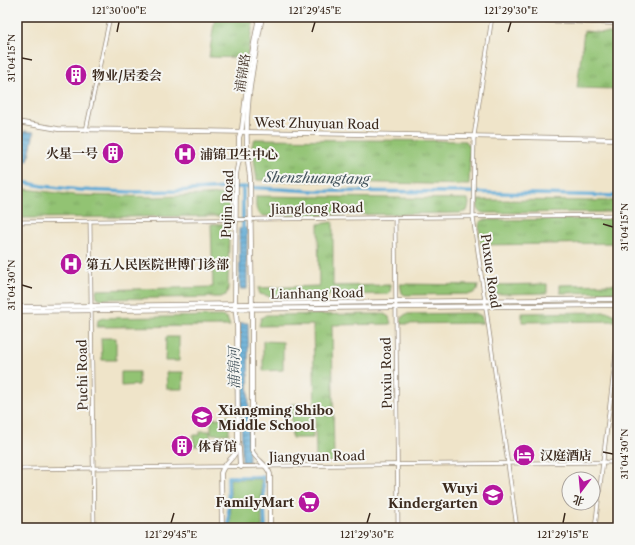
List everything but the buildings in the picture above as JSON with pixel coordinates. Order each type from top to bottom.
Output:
[{"type":"street","points":[[86,130],[110,17]]},
{"type":"street","name":"Pujin Road","points":[[241,467],[239,465],[238,442],[235,180],[239,160],[239,138],[249,69],[259,17]]},
{"type":"street","name":"浦锦路","points":[[246,141],[250,85],[262,17]]},
{"type":"street","points":[[467,17],[618,23]]},
{"type":"street","points":[[595,17],[618,18]]},
{"type":"street","name":"Puxue Road","points":[[492,18],[474,136],[473,216],[517,528]]},
{"type":"street","name":"West Zhuyuan Road","points":[[17,122],[58,129],[86,130],[618,139]]},
{"type":"street","name":"Pujin Road","points":[[246,141],[247,164],[250,181],[252,450],[270,474],[270,528]]},
{"type":"street","name":"Jianglong Road","points":[[17,222],[618,215]]},
{"type":"street","name":"Puxiu Road","points":[[395,217],[398,528]]},
{"type":"street","name":"Puchi Road","points":[[90,221],[94,528]]},
{"type":"street","name":"Lianhang Road","points":[[17,307],[618,299]]},
{"type":"street","name":"Lianhang Road","points":[[17,311],[618,305]]},
{"type":"street","points":[[595,528],[618,336]]},
{"type":"street","name":"Pujin Road","points":[[224,467],[236,453],[238,442]]},
{"type":"street","name":"Jiangyuan Road","points":[[17,469],[618,462]]},
{"type":"street","points":[[222,528],[221,473],[224,467]]},
{"type":"green space","points":[[215,17],[249,17],[253,23],[247,58],[209,57]]},
{"type":"green space","points":[[584,31],[618,34],[618,89],[577,88]]},
{"type":"green space","points":[[255,139],[466,141],[470,147],[469,185],[257,180],[252,145]]},
{"type":"green space","points":[[17,188],[74,195],[154,197],[229,194],[228,209],[226,214],[220,216],[21,218],[21,212],[17,212]]},
{"type":"green space","points":[[256,196],[468,199],[469,204],[467,211],[460,213],[263,216],[257,210]]},
{"type":"green space","points":[[478,200],[618,201],[618,212],[483,213],[478,209]]},
{"type":"green space","points":[[618,219],[618,243],[481,245],[479,226],[480,222],[484,220]]},
{"type":"green space","points":[[333,222],[333,286],[391,285],[390,292],[388,294],[272,297],[260,294],[258,288],[319,286],[318,224]]},
{"type":"green space","points":[[211,224],[225,224],[229,230],[228,289],[226,295],[220,297],[101,299],[97,297],[96,290],[213,287]]},
{"type":"green space","points":[[400,284],[478,285],[477,291],[471,294],[405,295],[402,293]]},
{"type":"green space","points":[[547,284],[547,293],[496,294],[490,292],[488,285]]},
{"type":"green space","points":[[618,284],[618,289],[616,292],[560,293],[560,285]]},
{"type":"green space","points":[[609,312],[615,315],[615,321],[522,322],[522,313]]},
{"type":"green space","points":[[475,313],[481,316],[483,323],[401,324],[402,317],[406,314]]},
{"type":"green space","points":[[384,314],[389,317],[391,324],[332,325],[334,462],[316,461],[313,325],[259,326],[261,318],[266,315]]},
{"type":"green space","points":[[221,316],[227,318],[230,326],[97,327],[98,320],[103,318]]},
{"type":"green space","points":[[166,337],[179,337],[179,361],[165,361]]},
{"type":"green space","points":[[101,338],[116,338],[116,360],[102,360]]},
{"type":"green space","points":[[263,341],[283,342],[283,370],[263,371]]},
{"type":"green space","points":[[121,372],[139,372],[139,385],[121,386]]},
{"type":"green space","points":[[166,372],[183,372],[183,389],[167,389]]},
{"type":"green space","points":[[291,404],[312,405],[313,438],[292,438]]},
{"type":"green space","points":[[220,416],[229,416],[229,434],[211,434],[211,419],[220,418]]},
{"type":"green space","points":[[200,431],[210,431],[210,446],[194,446],[193,435],[200,435]]},
{"type":"green space","points":[[230,479],[261,479],[262,528],[231,528]]},
{"type":"water","points":[[24,131],[34,132],[28,161],[17,160]]},
{"type":"water","points":[[247,228],[247,289],[240,289],[239,229]]},
{"type":"water","points":[[240,323],[248,323],[249,462],[242,462]]},
{"type":"waterway","name":"Shenzhuangtang","points":[[17,181],[42,186],[80,190],[133,192],[243,187],[314,191],[461,192],[618,196]]},
{"type":"waterway","name":"浦锦河","points":[[243,187],[243,232]]},
{"type":"waterway","name":"浦锦河","points":[[229,528],[228,477],[263,477],[265,528]]},
{"type":"place","name":"物业/居委会","points":[[76,75]]},
{"type":"place","name":"火星一号","points":[[113,153]]},
{"type":"place","name":"浦锦卫生中心","points":[[185,154]]},
{"type":"place","name":"第五人民医院世博门诊部","points":[[71,264]]},
{"type":"place","name":"Xiangming Shibo Middle School","points":[[202,417]]},
{"type":"place","name":"体育馆","points":[[182,446]]},
{"type":"place","name":"汉庭酒店","points":[[524,455]]},
{"type":"place","name":"Wuyi Kindergarten","points":[[493,495]]},
{"type":"place","name":"FamilyMart","points":[[309,502]]}]
